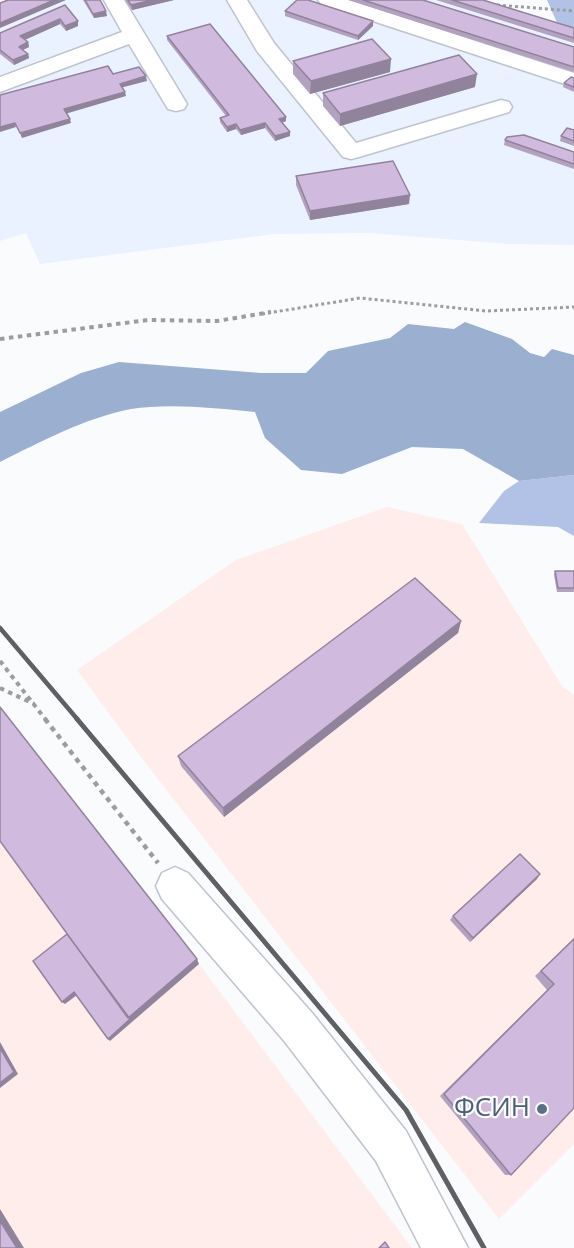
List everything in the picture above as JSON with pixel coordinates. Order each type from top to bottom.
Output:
[{"type":"lane","points":[[0,2],[6,0]]},
{"type":"lane","points":[[114,0],[176,104]]},
{"type":"lane","points":[[237,0],[265,46],[351,152],[501,107]]},
{"type":"lane","points":[[328,0],[574,80]]},
{"type":"lane","points":[[0,85],[134,35]]},
{"type":"lane","points":[[175,886],[299,1028],[391,1146],[445,1248]]},
{"type":"path","points":[[490,2],[574,12]]},
{"type":"path","points":[[0,339],[148,320],[217,321],[360,298],[486,311],[574,307]]},
{"type":"path","points":[[0,660],[175,886]]},
{"type":"path","points":[[0,688],[35,704]]},
{"type":"shaded area","points":[[0,0],[466,0],[574,34],[574,245],[509,244],[370,233],[274,234],[40,264],[26,233],[0,241]]},
{"type":"shaded area","points":[[547,0],[574,0],[574,30],[558,25]]},
{"type":"shaded area","points":[[465,322],[512,339],[530,353],[544,357],[552,349],[574,355],[574,475],[519,481],[463,449],[412,447],[342,474],[301,470],[265,438],[255,412],[176,406],[131,409],[97,418],[0,462],[0,412],[81,373],[119,362],[261,373],[306,373],[328,351],[390,338],[408,324],[454,329]]},
{"type":"shaded area","points":[[574,475],[574,536],[558,527],[479,523],[504,491],[519,481]]},
{"type":"shaded area","points":[[387,507],[462,524],[562,686],[574,695],[574,1144],[499,1219],[144,761],[77,670],[236,560]]},
{"type":"shaded area","points":[[0,709],[199,964],[412,1248],[0,1248]]},
{"type":"building","points":[[8,0],[54,0],[0,23],[0,3]]},
{"type":"building","points":[[85,0],[100,0],[106,11],[93,14]]},
{"type":"building","points":[[128,0],[153,0],[131,5]]},
{"type":"building","points":[[297,0],[308,0],[373,21],[358,36],[285,11]]},
{"type":"building","points":[[363,0],[423,0],[574,47],[574,67]]},
{"type":"building","points":[[452,0],[483,0],[574,28],[574,38]]},
{"type":"building","points":[[65,5],[78,21],[65,26],[60,19],[20,36],[28,42],[19,47],[28,54],[13,60],[0,50],[0,33]]},
{"type":"building","points":[[210,24],[286,117],[279,119],[290,132],[275,136],[265,123],[240,130],[236,124],[227,127],[220,118],[229,115],[167,36]]},
{"type":"building","points":[[372,39],[391,59],[311,81],[293,61]]},
{"type":"building","points":[[459,55],[477,74],[340,114],[323,93]]},
{"type":"building","points":[[108,66],[113,74],[139,67],[146,76],[120,84],[125,92],[64,109],[70,119],[20,133],[15,123],[0,127],[0,95]]},
{"type":"building","points":[[571,77],[574,78],[574,87],[564,83]]},
{"type":"building","points":[[567,128],[574,130],[574,141],[561,136]]},
{"type":"building","points":[[524,135],[574,152],[574,164],[505,140],[507,137]]},
{"type":"building","points":[[393,161],[410,195],[310,211],[296,176]]},
{"type":"building","points":[[555,571],[574,571],[574,588],[558,588]]},
{"type":"building","points":[[415,578],[461,621],[223,808],[178,756]]},
{"type":"building","points":[[0,707],[197,959],[128,1018],[0,841]]},
{"type":"building","points":[[520,854],[540,874],[473,938],[453,916]]},
{"type":"building","points":[[67,934],[130,1019],[108,1039],[74,992],[62,1002],[33,961]]},
{"type":"building","points":[[574,939],[574,1108],[511,1175],[444,1094],[554,984],[541,971]]},
{"type":"building","points":[[0,1048],[14,1072],[0,1083]]},
{"type":"building","points":[[0,1221],[17,1248],[0,1248]]},
{"type":"building","points":[[385,1242],[389,1248],[379,1248]]},
{"type":"railway","points":[[0,628],[78,720]]},
{"type":"railway","points":[[77,719],[406,1110],[484,1248]]},
{"type":"place","name":"ФСИН","points":[[542,1109]]}]
